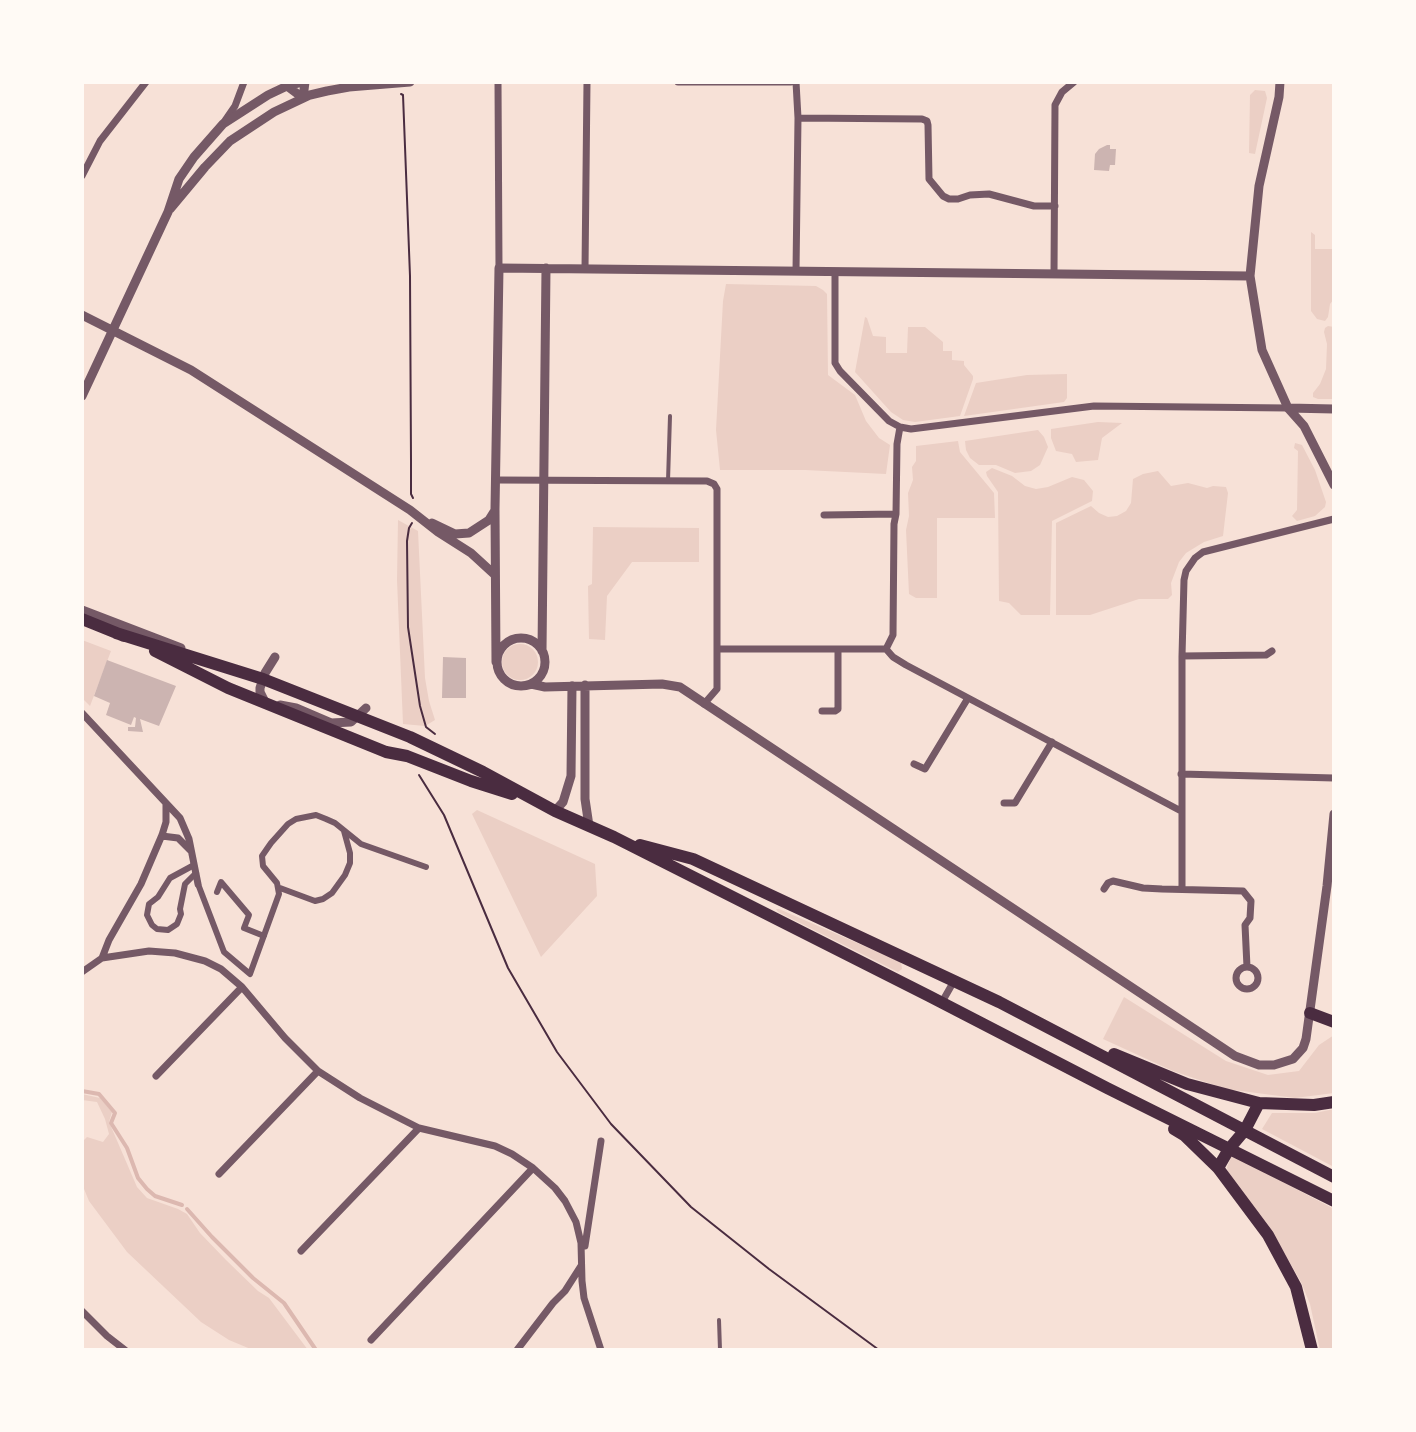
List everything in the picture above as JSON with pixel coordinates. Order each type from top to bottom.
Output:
[{"type":"main road","points":[[82,619],[228,688],[326,728],[386,752],[407,756],[538,802]]},
{"type":"main road","points":[[116,633],[361,712],[1334,1201]]},
{"type":"main road","points":[[614,837],[693,859],[954,981],[1334,1177]]},
{"type":"main road","points":[[1310,1013],[1334,1022]]},
{"type":"main road","points":[[1052,1030],[1187,1084],[1259,1103],[1314,1105],[1334,1102]]},
{"type":"main road","points":[[1107,1088],[1184,1135],[1218,1168],[1268,1235],[1296,1287],[1312,1350]]},
{"type":"main road","points":[[1218,1168],[1245,1130],[1259,1103]]},
{"type":"street","points":[[82,176],[98,143],[146,82]]},
{"type":"street","points":[[82,396],[168,212],[179,179],[223,124],[235,106],[244,82]]},
{"type":"street","points":[[223,124],[286,84],[304,82],[303,98]]},
{"type":"street","points":[[168,212],[230,141],[274,112],[327,91],[410,82]]},
{"type":"street","points":[[498,82],[496,662],[505,681],[519,687],[531,684],[545,687],[662,684],[680,687],[1235,1056],[1259,1065],[1274,1065],[1293,1059],[1303,1048],[1327,886],[1334,814]]},
{"type":"street","points":[[585,269],[587,82]]},
{"type":"street","points":[[678,82],[794,82],[798,118],[796,271]]},
{"type":"street","points":[[1054,274],[1055,105],[1065,88],[1074,82]]},
{"type":"street","points":[[1280,82],[1259,186],[1250,276],[1262,350],[1288,408],[1304,426],[1334,485]]},
{"type":"street","points":[[286,84],[303,98]]},
{"type":"street","points":[[798,118],[922,119],[927,121],[929,179],[943,196],[958,199],[989,194],[1034,206],[1055,206]]},
{"type":"street","points":[[499,268],[1250,276]]},
{"type":"street","points":[[531,684],[544,669],[546,268]]},
{"type":"street","points":[[835,272],[835,363],[889,421],[900,427],[911,429],[1094,406],[1334,409]]},
{"type":"street","points":[[82,315],[191,370],[423,519],[455,534],[469,533],[489,520],[495,509]]},
{"type":"street","points":[[886,649],[893,635],[894,524],[900,427]]},
{"type":"street","points":[[496,480],[707,481],[714,484],[717,489],[717,689],[704,704]]},
{"type":"street","points":[[824,515],[896,514]]},
{"type":"street","points":[[423,519],[471,553],[495,575]]},
{"type":"street","points":[[1182,889],[1182,656],[1184,580],[1190,563],[1203,552],[1334,519]]},
{"type":"street","points":[[82,610],[263,679]]},
{"type":"street","points":[[496,662],[501,647],[515,638],[531,640],[542,651]]},
{"type":"street","points":[[718,649],[886,649],[893,657],[1181,811]]},
{"type":"street","points":[[822,711],[838,709],[838,649]]},
{"type":"street","points":[[1182,656],[1266,655],[1272,651]]},
{"type":"street","points":[[275,657],[260,690],[266,703],[296,708],[331,723],[351,722],[361,712]]},
{"type":"street","points":[[544,669],[553,680],[572,686]]},
{"type":"street","points":[[585,685],[585,799],[589,826]]},
{"type":"street","points":[[555,811],[563,802],[571,776],[572,686]]},
{"type":"street","points":[[914,764],[925,769],[968,698]]},
{"type":"street","points":[[82,713],[180,818],[189,839],[202,898],[224,952],[250,974],[280,888]]},
{"type":"street","points":[[1004,803],[1015,803],[1052,742]]},
{"type":"street","points":[[1181,774],[1334,778]]},
{"type":"street","points":[[102,958],[162,836],[166,801]]},
{"type":"street","points":[[344,831],[349,843],[350,863],[332,893],[323,899],[315,901],[280,888],[263,866],[262,856],[288,824],[316,815],[335,823],[361,844],[426,867]]},
{"type":"street","points":[[162,836],[178,838],[191,852]]},
{"type":"street","points":[[195,869],[185,884],[177,924],[168,930],[157,929],[147,915],[149,904],[158,897],[170,878],[195,869]]},
{"type":"street","points":[[1104,889],[1113,881],[1143,888],[1243,891],[1251,901],[1250,918],[1245,925],[1247,967]]},
{"type":"street","points":[[217,892],[221,882],[249,915],[244,928],[264,936]]},
{"type":"street","points":[[82,972],[102,958],[149,951],[175,953],[205,961],[221,969],[242,987],[318,1071],[360,1098],[419,1128],[495,1146],[533,1168],[555,1188],[576,1222],[581,1243],[584,1298],[601,1350]]},
{"type":"street","points":[[942,1002],[954,981]]},
{"type":"street","points":[[156,1076],[242,987]]},
{"type":"street","points":[[219,1174],[318,1071]]},
{"type":"street","points":[[301,1251],[419,1128]]},
{"type":"street","points":[[517,1350],[582,1265],[601,1141]]},
{"type":"street","points":[[371,1340],[533,1168]]},
{"type":"street","points":[[82,1311],[125,1350]]},
{"type":"lane","points":[[668,481],[670,416]]},
{"type":"lane","points":[[719,1320],[720,1350]]},
{"type":"path","points":[[399,94],[403,95],[410,276],[411,494]]},
{"type":"path","points":[[409,528],[406,574],[408,627],[426,727]]},
{"type":"path","points":[[417,772],[444,815],[508,968],[557,1052],[611,1124],[691,1207],[879,1350]]},
{"type":"shaded area","points":[[1255,90],[1265,91],[1267,98],[1255,154],[1249,153],[1250,95]]},
{"type":"shaded area","points":[[1311,232],[1315,235],[1315,249],[1334,249],[1334,299],[1325,321],[1317,319],[1311,311]]},
{"type":"shaded area","points":[[726,284],[816,286],[827,294],[828,375],[855,395],[866,421],[879,438],[890,445],[886,474],[720,470],[716,430]]},
{"type":"shaded area","points":[[865,317],[873,336],[886,337],[886,353],[907,353],[908,327],[925,327],[943,342],[943,351],[952,351],[952,360],[964,361],[973,379],[960,416],[915,422],[903,420],[891,412],[855,372]]},
{"type":"shaded area","points":[[1328,326],[1334,327],[1334,399],[1318,399],[1313,397],[1313,393],[1326,369],[1324,332]]},
{"type":"shaded area","points":[[1067,374],[1067,398],[1064,402],[964,416],[976,383],[1027,375]]},
{"type":"shaded area","points":[[1098,422],[1122,423],[1102,438],[1098,460],[1076,462],[1072,454],[1056,451],[1051,429]]},
{"type":"shaded area","points":[[1038,430],[1048,447],[1040,465],[1031,471],[1015,473],[996,465],[979,465],[966,450],[965,441]]},
{"type":"shaded area","points":[[958,441],[960,452],[994,493],[995,518],[937,518],[937,598],[916,598],[909,594],[906,530],[916,446]]},
{"type":"shaded area","points":[[1295,443],[1302,445],[1326,502],[1315,516],[1297,521],[1292,516],[1297,510],[1298,451],[1294,448]]},
{"type":"shaded area","points":[[992,468],[1036,489],[1072,477],[1084,480],[1093,491],[1092,501],[1052,521],[1050,615],[1021,615],[1009,603],[999,601],[998,492],[986,472]]},
{"type":"shaded area","points":[[1158,471],[1171,486],[1188,483],[1207,488],[1226,487],[1223,536],[1204,542],[1186,553],[1179,562],[1171,583],[1172,595],[1168,599],[1139,599],[1090,615],[1056,615],[1056,523],[1091,506],[1108,517],[1117,516],[1126,511],[1131,503],[1133,479]]},
{"type":"shaded area","points":[[398,520],[418,531],[425,678],[435,720],[425,726],[403,724],[397,580]]},
{"type":"shaded area","points":[[593,527],[699,528],[699,562],[632,562],[607,596],[605,640],[589,639],[588,586],[592,584]]},
{"type":"shaded area","points":[[82,640],[111,651],[90,706],[82,698]]},
{"type":"shaded area","points":[[520,644],[533,649],[538,662],[533,675],[520,680],[507,675],[502,662],[507,649]]},
{"type":"shaded area","points":[[477,810],[595,864],[597,896],[541,957],[472,814]]},
{"type":"shaded area","points":[[776,909],[901,962],[902,969],[898,972]]},
{"type":"shaded area","points":[[1124,997],[1226,1061],[1268,1075],[1299,1071],[1319,1045],[1334,1035],[1334,1093],[1295,1098],[1226,1089],[1173,1071],[1103,1039]]},
{"type":"shaded area","points":[[82,1094],[100,1098],[112,1112],[109,1122],[137,1187],[147,1198],[187,1214],[226,1260],[269,1298],[308,1350],[253,1350],[229,1340],[201,1322],[127,1252],[89,1201],[82,1184],[82,1142],[87,1137],[103,1142],[109,1134],[97,1102],[82,1100]]},
{"type":"shaded area","points":[[1334,1109],[1334,1167],[1262,1129],[1272,1113],[1315,1113]]},
{"type":"shaded area","points":[[1232,1155],[1334,1209],[1334,1350],[1320,1350],[1310,1304],[1301,1282],[1274,1235],[1228,1176],[1227,1167]]},
{"type":"building","points":[[1107,145],[1110,149],[1116,149],[1115,165],[1110,165],[1109,171],[1094,170],[1095,154]]},
{"type":"building","points":[[443,657],[466,658],[466,698],[442,698]]},
{"type":"building","points":[[107,660],[176,686],[159,726],[140,719],[143,732],[128,731],[128,727],[135,727],[136,718],[131,725],[106,715],[110,703],[94,696]]},
{"type":"waterway","points":[[82,1091],[99,1094],[115,1113],[111,1123],[127,1148],[138,1178],[147,1189],[155,1196],[182,1205]]},
{"type":"waterway","points":[[187,1209],[253,1278],[284,1303],[316,1350]]}]
